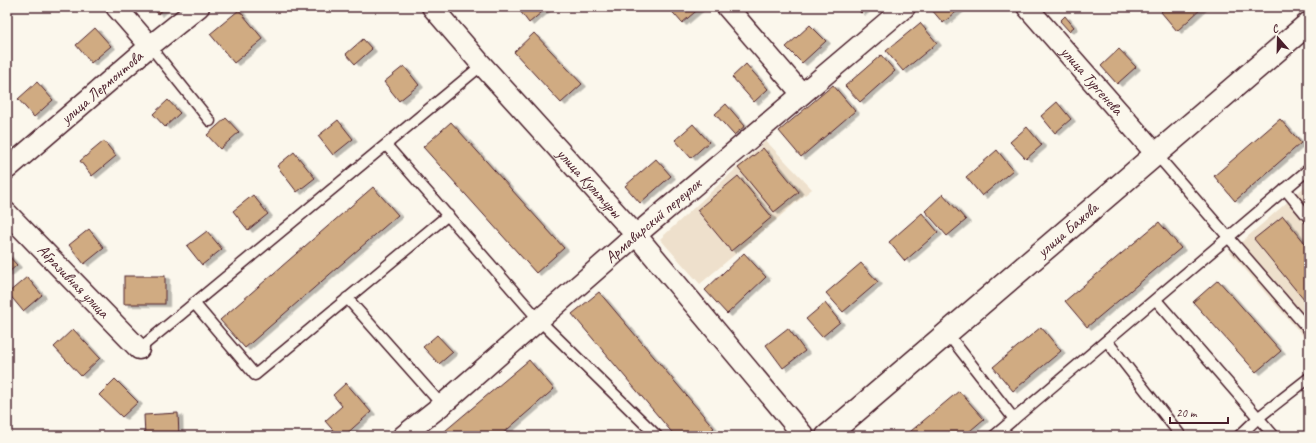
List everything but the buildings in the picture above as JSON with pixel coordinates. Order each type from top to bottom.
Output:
[{"type":"street","points":[[116,7],[150,46]]},
{"type":"street","name":"улица Лермонтова","points":[[7,169],[150,46],[199,7]]},
{"type":"street","name":"улица Культуры","points":[[432,7],[482,65],[636,235],[804,436]]},
{"type":"street","points":[[727,7],[802,94]]},
{"type":"street","name":"Армавирский переулок","points":[[403,436],[442,405],[636,235],[905,7]]},
{"type":"street","name":"улица Тургенева","points":[[1028,7],[1156,154]]},
{"type":"street","name":"улица Бажова","points":[[827,436],[1309,23]]},
{"type":"street","name":"Абразивная улица","points":[[7,213],[139,349]]},
{"type":"lane","points":[[150,46],[210,122]]},
{"type":"lane","points":[[139,349],[387,146],[482,65]]},
{"type":"lane","points":[[387,146],[539,320],[653,435]]},
{"type":"lane","points":[[1156,154],[1227,238],[1309,330]]},
{"type":"lane","points":[[994,436],[1309,169]]},
{"type":"lane","points":[[1285,190],[1309,218]]},
{"type":"lane","points":[[194,303],[255,375],[448,215]]},
{"type":"lane","points":[[347,298],[442,405]]},
{"type":"lane","points":[[1156,300],[1274,436]]},
{"type":"lane","points":[[947,333],[1014,419]]},
{"type":"lane","points":[[1107,341],[1181,436]]},
{"type":"lane","points":[[1239,436],[1259,417],[1309,378]]},
{"type":"shaded area","points":[[766,141],[812,189],[700,284],[660,239]]},
{"type":"shaded area","points":[[1309,183],[1309,343],[1230,252]]}]
